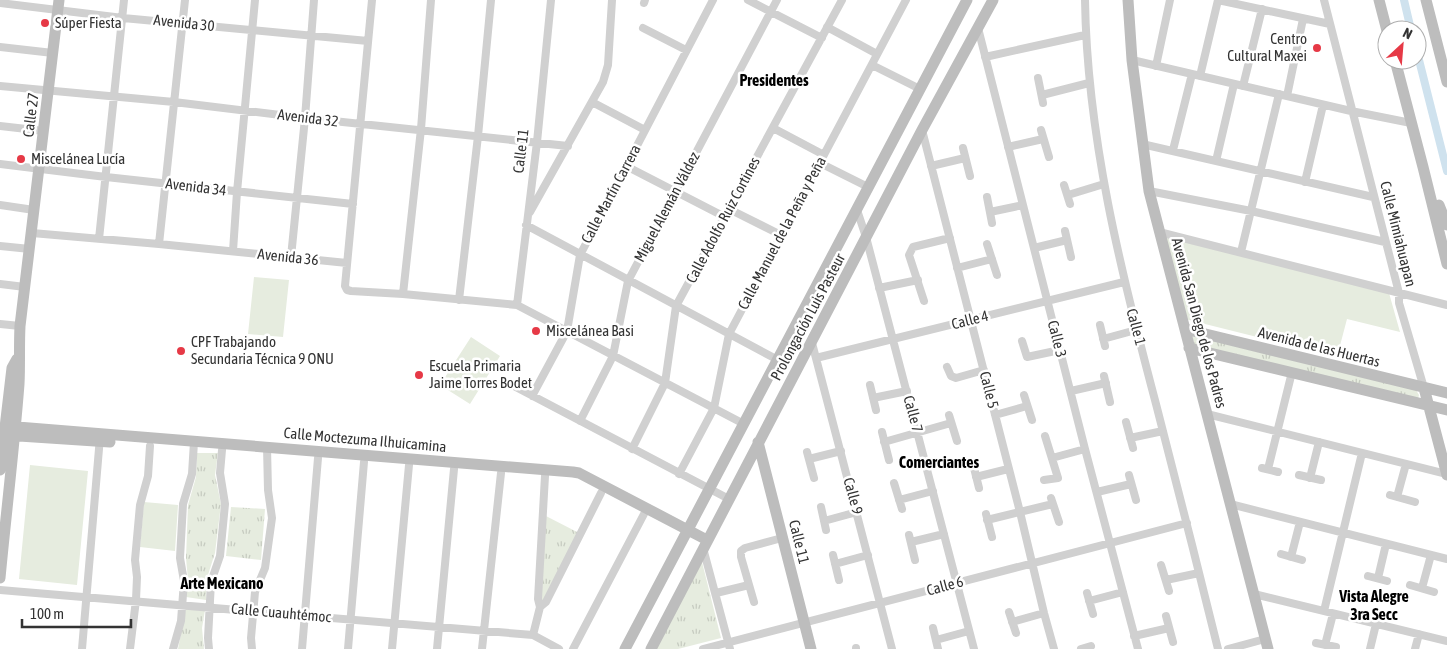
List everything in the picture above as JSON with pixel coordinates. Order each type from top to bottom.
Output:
[{"type":"street","points":[[99,239],[124,0]]},
{"type":"street","points":[[159,244],[185,0]]},
{"type":"street","points":[[233,251],[256,0]]},
{"type":"street","points":[[291,257],[305,118],[314,0]]},
{"type":"street","points":[[372,0],[345,286],[347,290],[516,305],[744,424]]},
{"type":"street","points":[[404,294],[421,129],[431,0]]},
{"type":"street","points":[[459,300],[491,0]]},
{"type":"street","name":"Calle 11","points":[[516,305],[537,142],[551,0]]},
{"type":"street","points":[[528,216],[603,82],[608,65],[612,0]]},
{"type":"street","name":"Calle Martín Carrera","points":[[532,396],[567,332],[580,255],[713,0]]},
{"type":"street","points":[[748,0],[822,38]]},
{"type":"street","name":"Miguel Alemán Váldez","points":[[580,421],[613,356],[628,281],[777,0]]},
{"type":"street","name":"Calle Adolfo Ruiz Cortines","points":[[632,449],[665,383],[676,306],[842,0]]},
{"type":"street","name":"Calle Manuel de la Peña y Peña","points":[[679,474],[714,408],[729,334],[906,0]]},
{"type":"street","name":"Prolongación Luis Pasteur","points":[[625,649],[967,0]]},
{"type":"street","name":"Prolongación Luis Pasteur","points":[[651,649],[922,130],[993,0]]},
{"type":"street","name":"Calle 1","points":[[1085,0],[1085,35],[1089,82],[1104,184],[1124,282],[1218,649]]},
{"type":"street","name":"Avenida San Diego de los Padres","points":[[1128,0],[1132,60],[1149,191],[1267,644]]},
{"type":"street","points":[[1156,66],[1170,0]]},
{"type":"street","points":[[1173,150],[1218,0],[1330,24]]},
{"type":"street","name":"Calle Mimiahuapan","points":[[1324,0],[1399,294],[1399,302],[1447,474]]},
{"type":"street","points":[[1379,0],[1384,20]]},
{"type":"street","points":[[1426,0],[1447,82]]},
{"type":"street","name":"Avenida 30","points":[[0,3],[59,5],[123,18],[183,22],[253,31],[368,41]]},
{"type":"street","name":"Calle 27","points":[[10,368],[18,357],[20,326],[59,5]]},
{"type":"street","points":[[1243,86],[1262,9]]},
{"type":"street","points":[[1241,252],[1260,172],[1303,19]]},
{"type":"street","points":[[828,27],[878,54]]},
{"type":"street","points":[[643,28],[686,50]]},
{"type":"street","name":"Calle 3","points":[[978,28],[1138,649]]},
{"type":"street","points":[[985,57],[1085,35]]},
{"type":"street","points":[[0,47],[53,53]]},
{"type":"street","points":[[1132,60],[1411,123]]},
{"type":"street","points":[[872,65],[920,89]]},
{"type":"street","points":[[1398,70],[1446,258]]},
{"type":"street","points":[[1038,78],[1043,99],[1089,82]]},
{"type":"street","points":[[1216,161],[1234,84]]},
{"type":"street","name":"Avenida 32","points":[[0,86],[174,102],[568,146]]},
{"type":"street","points":[[592,102],[645,130]]},
{"type":"street","points":[[1305,182],[1323,104]]},
{"type":"street","points":[[0,126],[44,132]]},
{"type":"street","points":[[772,128],[824,155]]},
{"type":"street","name":"Calle 5","points":[[922,130],[1054,649]]},
{"type":"street","points":[[1040,130],[1049,157]]},
{"type":"street","points":[[1008,147],[1043,139]]},
{"type":"street","points":[[1142,144],[1373,197]]},
{"type":"street","points":[[963,148],[970,176]]},
{"type":"street","points":[[931,166],[965,158]]},
{"type":"street","points":[[820,163],[868,187]]},
{"type":"street","name":"Avenida 34","points":[[0,164],[353,204]]},
{"type":"street","points":[[626,166],[724,217]]},
{"type":"street","points":[[1424,167],[1447,225]]},
{"type":"street","points":[[1068,195],[1104,184]]},
{"type":"street","points":[[1064,185],[1070,204]]},
{"type":"street","points":[[1149,191],[1251,211],[1385,242]]},
{"type":"street","points":[[986,197],[992,223]]},
{"type":"street","points":[[0,205],[34,210]]},
{"type":"street","points":[[990,212],[1023,205]]},
{"type":"street","points":[[729,208],[781,236]]},
{"type":"street","name":"Calle 7","points":[[856,210],[866,237],[880,288],[974,649]]},
{"type":"street","points":[[526,225],[778,360]]},
{"type":"street","points":[[1065,231],[1071,257]]},
{"type":"street","points":[[1159,232],[1447,305]]},
{"type":"street","name":"Avenida 36","points":[[32,233],[347,263]]},
{"type":"street","points":[[924,300],[909,254],[910,250],[913,247],[950,238]]},
{"type":"street","points":[[1034,248],[1067,240]]},
{"type":"street","points":[[987,244],[996,275]]},
{"type":"street","points":[[0,246],[30,249]]},
{"type":"street","points":[[958,268],[992,259]]},
{"type":"street","points":[[880,288],[918,280]]},
{"type":"street","name":"Calle 4","points":[[816,358],[1124,282]]},
{"type":"street","points":[[0,284],[25,287]]},
{"type":"street","points":[[0,324],[20,326]]},
{"type":"street","points":[[1100,325],[1104,342],[1136,330]]},
{"type":"street","name":"Avenida de las Huertas","points":[[1184,329],[1447,393]]},
{"type":"street","points":[[1022,341],[1027,357],[1060,350]]},
{"type":"street","name":"Calle 9","points":[[812,343],[892,649]]},
{"type":"street","name":"Avenida de las Huertas","points":[[1189,348],[1447,410]]},
{"type":"street","points":[[947,366],[951,376],[956,378],[984,370]]},
{"type":"street","points":[[0,578],[10,431],[10,368]]},
{"type":"street","points":[[1278,472],[1265,469],[1278,432],[1292,372]]},
{"type":"street","points":[[1071,391],[1105,379],[1110,402]]},
{"type":"street","points":[[512,385],[728,499]]},
{"type":"street","points":[[870,385],[876,410]]},
{"type":"street","points":[[873,398],[907,391]]},
{"type":"street","points":[[1024,395],[1032,420]]},
{"type":"street","points":[[995,415],[1027,406]]},
{"type":"street","points":[[1207,414],[1447,474]]},
{"type":"street","points":[[949,415],[957,441]]},
{"type":"street","points":[[1126,422],[1133,448]]},
{"type":"street","points":[[884,442],[951,423]]},
{"type":"street","points":[[1130,438],[1163,430]]},
{"type":"street","points":[[0,470],[1,450],[10,431]]},
{"type":"street","name":"Calle Moctezuma Ilhuicamina","points":[[10,431],[194,446],[573,472],[579,473],[705,544]]},
{"type":"street","points":[[882,432],[889,460]]},
{"type":"street","points":[[1044,480],[1058,478],[1045,436]]},
{"type":"street","points":[[82,649],[100,438]]},
{"type":"street","name":"Calle Moctezuma Ilhuicamina","points":[[100,438],[150,446],[194,446],[222,450],[267,450],[318,458],[577,480],[644,514],[687,533]]},
{"type":"street","name":"Calle 11","points":[[758,442],[811,649]]},
{"type":"street","points":[[1310,478],[1319,442]]},
{"type":"street","points":[[130,649],[136,600],[137,578],[135,560],[140,505],[148,476],[150,446]]},
{"type":"street","points":[[173,649],[181,621],[184,581],[180,558],[183,504],[192,474],[194,446]]},
{"type":"street","points":[[1052,458],[1085,449]]},
{"type":"street","points":[[209,649],[211,582],[220,556],[224,504],[220,473],[222,450]]},
{"type":"street","points":[[252,649],[255,592],[265,568],[272,518],[267,450]]},
{"type":"street","points":[[814,478],[808,456],[841,451]]},
{"type":"street","points":[[1324,611],[1362,453]]},
{"type":"street","points":[[302,649],[318,458]]},
{"type":"street","points":[[348,649],[364,462]]},
{"type":"street","points":[[973,464],[979,488]]},
{"type":"street","points":[[1406,464],[1394,496],[1415,502]]},
{"type":"street","points":[[392,649],[409,465]]},
{"type":"street","points":[[437,649],[454,469]]},
{"type":"street","points":[[976,477],[1008,469]]},
{"type":"street","points":[[482,649],[501,473]]},
{"type":"street","points":[[1129,474],[1136,500]]},
{"type":"street","points":[[1300,475],[1320,480]]},
{"type":"street","points":[[533,635],[540,607],[538,599],[545,476]]},
{"type":"street","points":[[894,483],[902,510]]},
{"type":"street","points":[[1097,492],[1131,484]]},
{"type":"street","points":[[899,500],[933,491]]},
{"type":"street","points":[[540,607],[546,602],[601,493]]},
{"type":"street","points":[[992,536],[987,517],[1020,512],[1052,501],[1059,522]]},
{"type":"street","points":[[1230,504],[1447,559]]},
{"type":"street","points":[[821,507],[826,530]]},
{"type":"street","points":[[824,521],[857,512]]},
{"type":"street","points":[[573,649],[644,514]]},
{"type":"street","name":"Calle 6","points":[[703,649],[730,646],[804,623],[1187,522]]},
{"type":"street","points":[[1291,557],[1300,522]]},
{"type":"street","points":[[915,560],[910,539],[944,534]]},
{"type":"street","points":[[754,602],[741,557],[742,551],[745,548],[782,538]]},
{"type":"street","points":[[705,544],[730,646]]},
{"type":"street","points":[[1378,578],[1386,544]]},
{"type":"street","points":[[1281,554],[1302,560]]},
{"type":"street","points":[[833,555],[839,580]]},
{"type":"street","points":[[835,564],[868,555]]},
{"type":"street","points":[[1422,588],[1431,555]]},
{"type":"street","points":[[1161,565],[1169,591]]},
{"type":"street","points":[[1166,580],[1199,573]]},
{"type":"street","points":[[1368,576],[1387,581]]},
{"type":"street","points":[[716,593],[749,585]]},
{"type":"street","points":[[1410,585],[1434,592]]},
{"type":"street","name":"Calle Cuauhtémoc","points":[[0,590],[533,635],[559,649]]},
{"type":"street","points":[[1089,602],[1123,592]]},
{"type":"street","points":[[1087,593],[1092,614]]},
{"type":"street","points":[[1254,594],[1447,641]]},
{"type":"street","points":[[1009,612],[1016,634]]},
{"type":"street","points":[[1012,622],[1044,614]]},
{"type":"street","points":[[1325,645],[1333,614]]},
{"type":"street","points":[[1166,616],[1173,642]]},
{"type":"street","points":[[1370,649],[1376,624]]},
{"type":"street","points":[[933,628],[938,649]]},
{"type":"street","points":[[1134,636],[1169,628]]},
{"type":"street","points":[[936,640],[969,631]]},
{"type":"street","points":[[1415,649],[1419,634]]},
{"type":"street","points":[[1316,643],[1336,648]]},
{"type":"street","points":[[1228,649],[1267,644]]},
{"type":"street","points":[[1081,649],[1091,646]]},
{"type":"green space","points":[[1163,236],[1389,293],[1400,332],[1347,319],[1337,357],[1185,319]]},
{"type":"green space","points":[[254,277],[289,280],[283,337],[248,334]]},
{"type":"green space","points":[[1191,334],[1416,390],[1419,395],[1418,399],[1195,346]]},
{"type":"green space","points":[[471,337],[500,356],[470,404],[440,385]]},
{"type":"green space","points":[[197,453],[218,453],[215,475],[221,504],[215,553],[207,578],[206,600],[186,597],[188,580],[186,558],[188,505],[196,477]]},
{"type":"green space","points":[[30,465],[88,471],[77,585],[19,579]]},
{"type":"green space","points":[[144,502],[178,505],[175,551],[140,547]]},
{"type":"green space","points":[[231,507],[265,509],[261,560],[226,556]]},
{"type":"green space","points":[[544,515],[579,533],[544,602],[540,600]]},
{"type":"green space","points":[[702,562],[721,638],[678,649],[656,649]]},
{"type":"green space","points":[[186,607],[205,610],[202,628],[204,649],[178,649]]},
{"type":"waterway","points":[[1404,0],[1409,20]]},
{"type":"waterway","points":[[1422,70],[1447,171]]},
{"type":"place","name":"Súper Fiesta","points":[[45,23]]},
{"type":"place","name":"Centro Cultural Maxei","points":[[1317,48]]},
{"type":"place","name":"Miscelánea Lucía","points":[[21,159]]},
{"type":"place","name":"Miscelánea Basi","points":[[536,331]]},
{"type":"place","name":"CPF Trabajando Secundaria Técnica 9 ONU","points":[[181,351]]},
{"type":"place","name":"Escuela Primaria Jaime Torres Bodet","points":[[419,375]]},
{"type":"district","name":"Presidentes","points":[[774,80]]},
{"type":"district","name":"Comerciantes","points":[[939,462]]},
{"type":"district","name":"Arte Mexicano","points":[[222,583]]},
{"type":"district","name":"Vista Alegre 3ra Secc","points":[[1374,605]]}]
